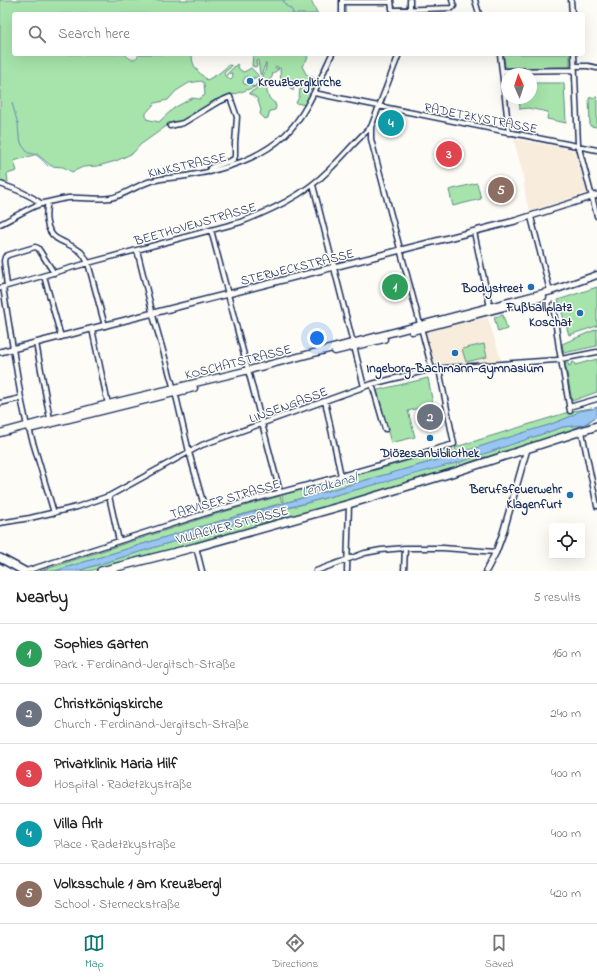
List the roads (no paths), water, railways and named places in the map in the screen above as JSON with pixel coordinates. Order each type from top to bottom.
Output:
[{"type":"main road","name":"KOSCHATSTRASSE","points":[[0,437],[28,428],[520,301],[550,289],[597,275]]},
{"type":"main road","name":"KOSCHATSTRASSE","points":[[249,372],[353,342],[421,327],[490,307],[552,294],[597,279]]},
{"type":"main road","name":"KOSCHATSTRASSE","points":[[0,433],[28,428],[50,419],[108,404],[175,391]]},
{"type":"main road","name":"VILLACHER STRASSE","points":[[101,571],[196,547],[349,504],[582,432],[597,426]]},
{"type":"main road","points":[[0,558],[25,571]]},
{"type":"street","points":[[410,0],[410,12]]},
{"type":"street","points":[[342,12],[342,1],[391,1],[392,10],[410,12],[452,8],[454,6],[452,0]]},
{"type":"street","points":[[475,0],[478,12]]},
{"type":"street","points":[[571,0],[572,12]]},
{"type":"street","name":"KINKSTRASSE","points":[[0,224],[48,202],[67,198],[113,197],[153,180],[210,172],[227,167],[258,154],[279,141],[296,123],[314,93],[331,56]]},
{"type":"street","name":"BEETHOVENSTRASSE","points":[[3,287],[241,222],[277,207],[313,185],[334,166],[371,126],[397,56]]},
{"type":"street","points":[[500,56],[502,68]]},
{"type":"street","points":[[574,56],[578,146],[594,196],[597,216]]},
{"type":"street","points":[[537,70],[588,66],[597,68]]},
{"type":"street","name":"RADETZKYSTRASSE","points":[[314,93],[597,150]]},
{"type":"street","points":[[170,126],[183,123],[216,103],[230,97],[237,117],[235,156],[234,159],[230,161],[210,168],[210,172]]},
{"type":"street","points":[[506,104],[509,133]]},
{"type":"street","points":[[371,126],[371,139],[374,151],[432,368]]},
{"type":"street","points":[[0,184],[35,198],[42,204]]},
{"type":"street","points":[[313,185],[353,342]]},
{"type":"street","name":"STERNECKSTRASSE","points":[[0,352],[474,232],[531,217],[594,196]]},
{"type":"street","points":[[48,202],[46,220],[49,230],[56,238],[81,252],[88,263],[105,326]]},
{"type":"street","points":[[531,217],[550,289]]},
{"type":"street","points":[[211,230],[280,492]]},
{"type":"street","points":[[474,232],[490,307]]},
{"type":"street","points":[[54,273],[38,248],[35,247],[5,256],[4,258],[3,287],[21,398],[28,428],[54,513]]},
{"type":"street","points":[[137,250],[206,513]]},
{"type":"street","points":[[44,276],[61,337]]},
{"type":"street","points":[[553,305],[560,359],[570,409],[597,399]]},
{"type":"street","points":[[92,329],[108,404]]},
{"type":"street","points":[[36,343],[50,419]]},
{"type":"street","points":[[355,350],[364,387]]},
{"type":"street","name":"LINSENGASSE","points":[[0,523],[54,513],[84,505],[109,496],[202,445],[372,384],[432,368],[439,369],[525,363],[560,359],[597,352]]},
{"type":"street","name":"TARVISER STRASSE","points":[[25,571],[206,513],[454,444],[439,369]]},
{"type":"street","points":[[372,384],[386,429]]},
{"type":"street","points":[[0,403],[21,398]]},
{"type":"street","points":[[325,401],[341,476]]},
{"type":"street","points":[[582,432],[597,506]]},
{"type":"street","points":[[486,571],[496,552],[527,449]]},
{"type":"street","points":[[109,496],[119,541]]},
{"type":"street","points":[[347,571],[349,504]]},
{"type":"street","points":[[196,547],[202,571]]},
{"type":"street","points":[[316,571],[334,565],[348,558],[381,550],[405,548],[443,548],[496,552]]},
{"type":"street","points":[[404,571],[405,548]]},
{"type":"water","points":[[597,407],[597,416],[585,424],[563,427],[460,462],[287,508],[77,571],[55,571],[182,532],[441,459],[549,425],[572,416],[579,411]]},
{"type":"waterway","points":[[283,0],[286,6],[293,12]]},
{"type":"waterway","points":[[12,103],[18,124],[19,136]]},
{"type":"waterway","points":[[19,136],[22,145],[28,153],[37,156],[48,166]]},
{"type":"place","name":"Kreuzberglkirche","points":[[250,81]]},
{"type":"place","name":"Villa Arlt","points":[[391,123]]},
{"type":"place","name":"Privatklinik Maria Hilf","points":[[449,154]]},
{"type":"place","name":"Volksschule 1 am Kreuzbergl","points":[[501,190]]},
{"type":"place","name":"Sophies Garten","points":[[395,287]]},
{"type":"place","name":"Bodystreet","points":[[531,287]]},
{"type":"place","name":"Fußballplatz Koschat","points":[[580,313]]},
{"type":"place","name":"Ingeborg-Bachmann-Gymnasium","points":[[455,353]]},
{"type":"place","name":"Christkönigskirche","points":[[430,417]]},
{"type":"place","name":"Diözesanbibliothek","points":[[430,438]]},
{"type":"place","name":"Berufsfeuerwehr Klagenfurt","points":[[570,495]]},
{"type":"water label","name":"Lendkanal","points":[[329,484]]}]
